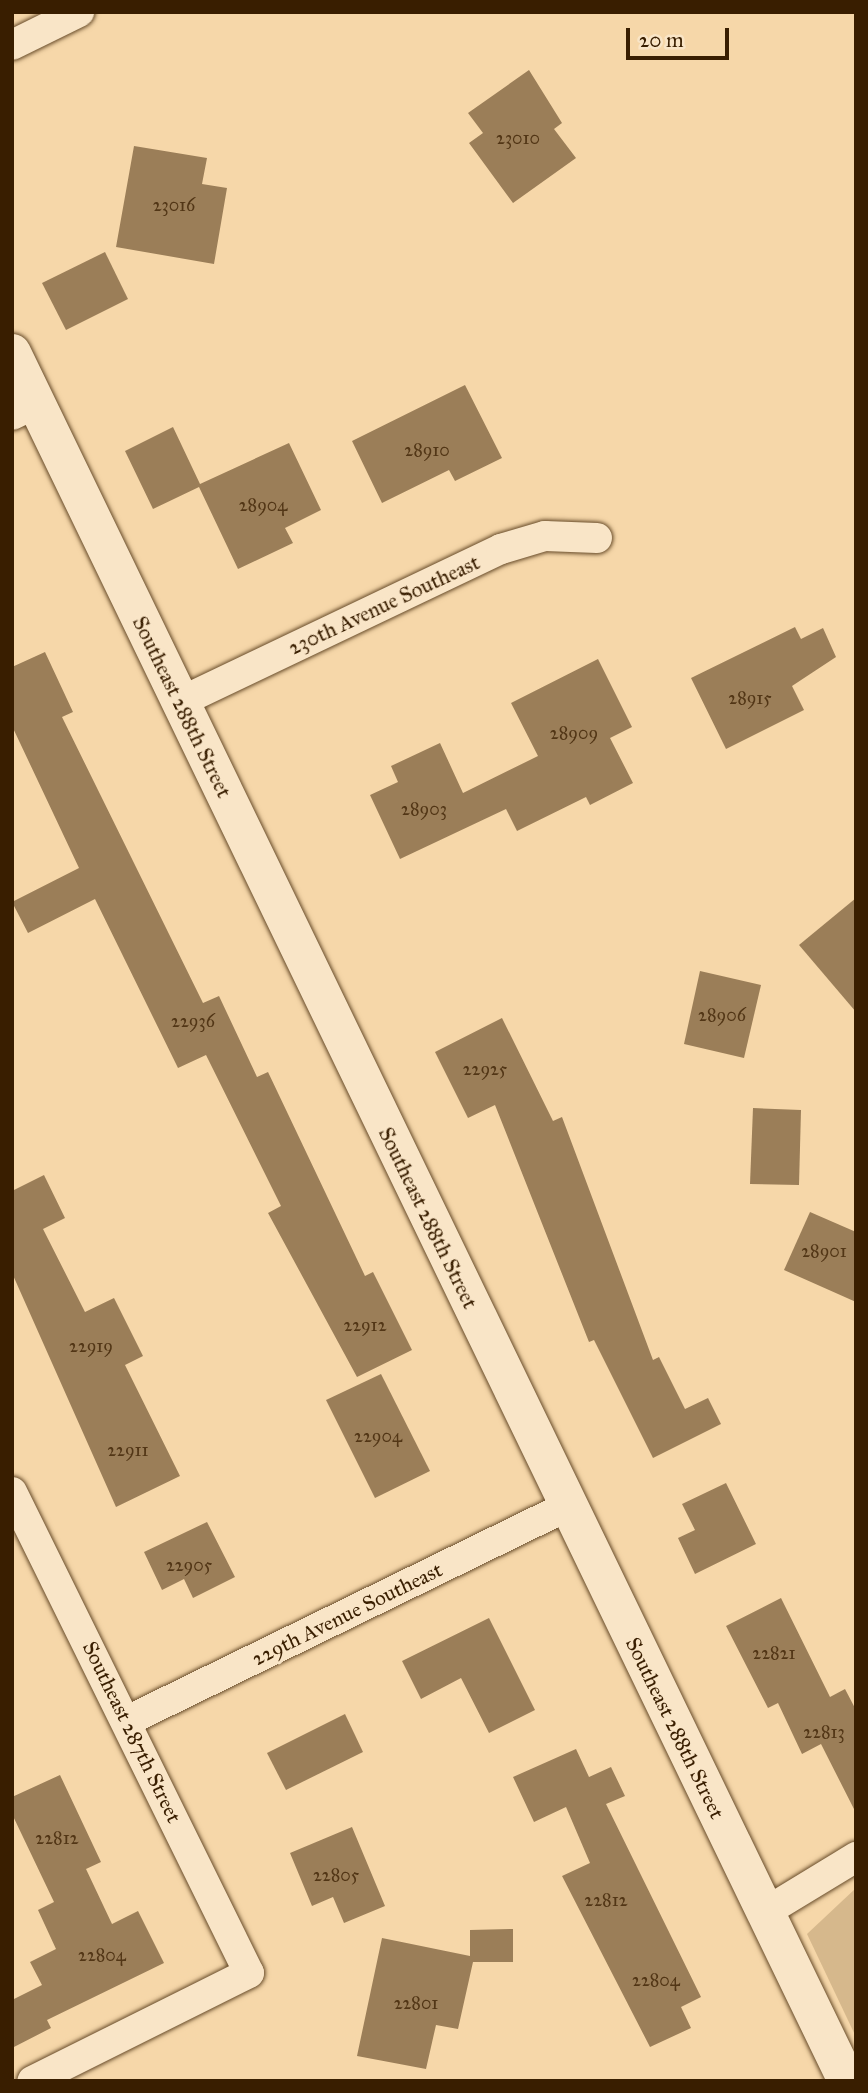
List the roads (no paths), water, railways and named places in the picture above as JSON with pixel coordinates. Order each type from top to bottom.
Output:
[{"type":"street","points":[[12,45],[79,12]]},
{"type":"street","name":"Southeast 288th Street","points":[[12,353],[25,409],[180,702],[847,2081]]},
{"type":"street","name":"230th Avenue Southeast","points":[[180,702],[501,549],[545,536],[597,538]]},
{"type":"street","name":"Southeast 287th Street","points":[[12,1492],[249,1973],[32,2081]]},
{"type":"street","name":"229th Avenue Southeast","points":[[127,1721],[567,1506]]},
{"type":"street","points":[[764,1913],[856,1857]]}]
